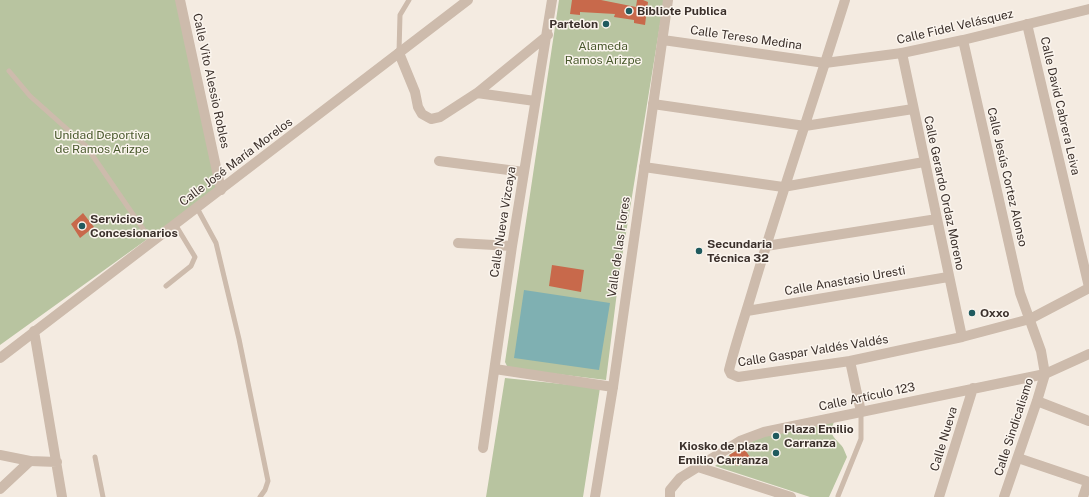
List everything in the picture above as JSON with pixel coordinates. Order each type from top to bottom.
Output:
[{"type":"street","name":"Calle Vito Alessio Robles","points":[[180,0],[221,190]]},
{"type":"street","name":"Calle José María Morelos","points":[[0,358],[468,0]]},
{"type":"street","name":"Calle Nueva Vizcaya","points":[[483,448],[512,246],[535,101],[548,35],[552,0]]},
{"type":"street","name":"Valle de las Flores","points":[[595,497],[613,388],[668,0]]},
{"type":"street","name":"Calle Gaspar Valdés Valdés","points":[[845,0],[806,126],[783,187],[747,311],[738,334],[729,370],[738,377],[850,361],[962,337],[1030,319],[1089,287]]},
{"type":"street","name":"Calle Fidel Velásquez","points":[[825,63],[902,53],[1089,10]]},
{"type":"street","name":"Calle David Cabrera Leiva","points":[[1028,24],[1089,287]]},
{"type":"street","points":[[399,53],[407,69],[422,114],[431,119],[440,117],[477,93],[548,35]]},
{"type":"street","name":"Calle Tereso Medina","points":[[663,40],[825,63]]},
{"type":"street","name":"Calle Jesús Cortez Alonso","points":[[963,40],[1020,293],[1030,319]]},
{"type":"street","name":"Calle Gerardo Ordaz Moreno","points":[[902,53],[962,337]]},
{"type":"street","points":[[477,93],[535,101]]},
{"type":"street","points":[[654,104],[806,126],[913,109]]},
{"type":"street","points":[[439,161],[524,172]]},
{"type":"street","points":[[644,167],[783,187],[924,162]]},
{"type":"street","points":[[766,246],[936,219]]},
{"type":"street","points":[[458,243],[512,246]]},
{"type":"street","name":"Calle Anastasio Uresti","points":[[747,311],[948,276]]},
{"type":"street","name":"Calle Sindicalismo","points":[[1004,497],[1037,401],[1044,374],[1041,351],[1030,319]]},
{"type":"street","points":[[34,331],[62,497]]},
{"type":"street","name":"Calle Artículo 123","points":[[670,497],[670,490],[674,483],[698,466],[740,441],[764,432],[1044,374],[1087,357]]},
{"type":"street","points":[[850,361],[860,412]]},
{"type":"street","points":[[495,369],[613,388]]},
{"type":"street","name":"Calle Nueva","points":[[939,497],[973,388]]},
{"type":"street","points":[[1037,401],[1089,421]]},
{"type":"street","points":[[0,456],[30,461],[57,462]]},
{"type":"street","points":[[1018,458],[1088,482],[1083,497]]},
{"type":"street","points":[[0,489],[30,461]]},
{"type":"street","points":[[698,466],[791,497]]},
{"type":"lane","points":[[399,53],[400,15],[409,0]]},
{"type":"lane","points":[[9,71],[30,96],[86,146],[152,242]]},
{"type":"lane","points":[[197,208],[216,242],[239,339],[268,481],[265,490],[260,497]]},
{"type":"lane","points":[[166,286],[191,266],[195,257],[175,224]]},
{"type":"lane","points":[[838,496],[861,439],[860,412]]},
{"type":"lane","points":[[95,457],[103,497]]},
{"type":"green space","name":"Unidad Deportiva de Ramos Arizpe","points":[[0,0],[177,0],[217,189],[0,345]]},
{"type":"green space","name":"Alameda Ramos Arizpe","points":[[559,0],[664,0],[619,276],[606,380],[508,368],[505,362]]},
{"type":"green space","points":[[505,378],[600,388],[583,497],[486,497]]},
{"type":"green space","points":[[834,422],[832,433],[844,449],[847,457],[829,497],[810,497],[715,466],[755,436]]},
{"type":"water","points":[[524,290],[610,303],[599,370],[514,358]]},
{"type":"building","points":[[572,0],[601,0],[636,7],[637,0],[643,0],[648,2],[645,25],[634,23],[634,20],[614,17],[615,14],[580,12],[580,15],[570,14]]},
{"type":"building","name":"Servicios Concesionarios","points":[[83,213],[94,227],[80,238],[71,224]]},
{"type":"building","points":[[552,265],[584,270],[581,292],[549,286]]},
{"type":"building","points":[[743,447],[750,457],[737,466],[729,455]]},
{"type":"place","name":"Bibliote Publica","points":[[629,11]]},
{"type":"place","name":"Partelon","points":[[606,24]]},
{"type":"place","name":"Servicios Concesionarios","points":[[82,226]]},
{"type":"place","name":"Secundaria Técnica 32","points":[[699,251]]},
{"type":"place","name":"Oxxo","points":[[972,313]]},
{"type":"place","name":"Plaza Emilio Carranza","points":[[776,436]]},
{"type":"place","name":"Kiosko de plaza Emilio Carranza","points":[[776,453]]}]
